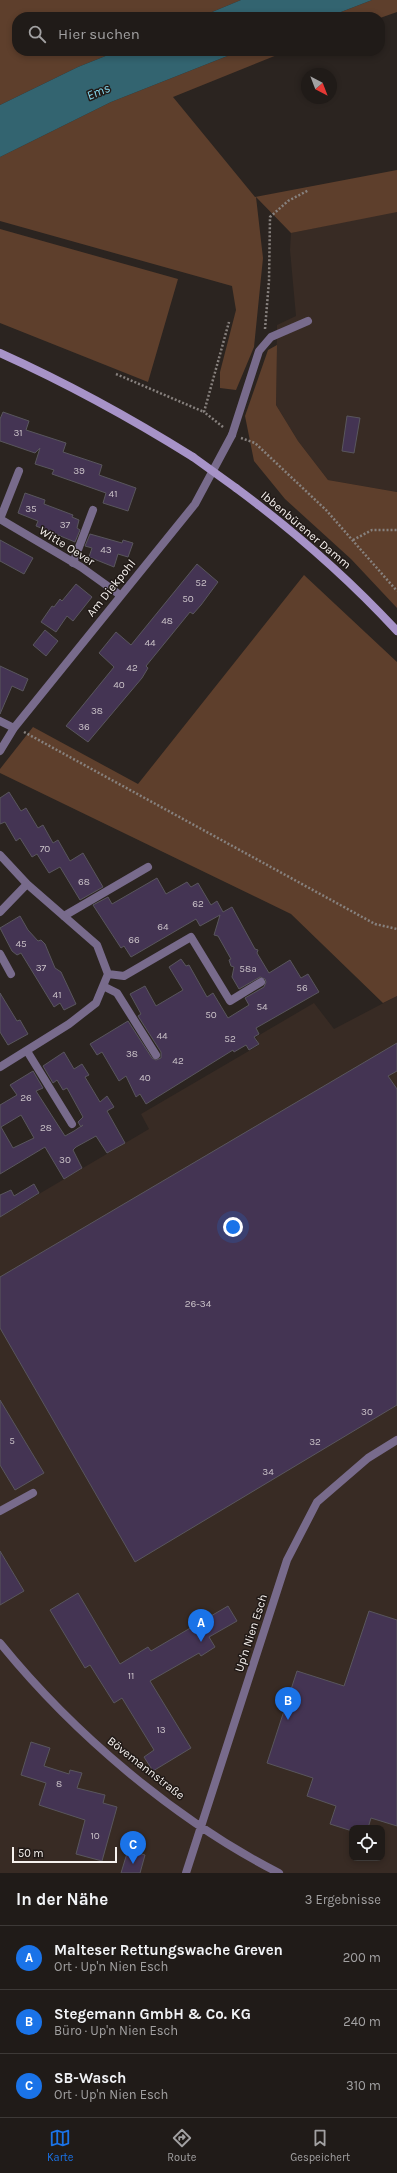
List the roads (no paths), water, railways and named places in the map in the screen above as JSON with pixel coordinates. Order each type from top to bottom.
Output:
[{"type":"main road","name":"Ibbenbürener Damm","points":[[0,353],[61,381],[129,417],[193,457],[279,520],[319,554],[373,605],[397,631]]},
{"type":"street","name":"Am Diekpohl","points":[[0,751],[14,728],[195,504],[232,435],[259,351],[271,337],[308,321]]},
{"type":"street","points":[[0,519],[19,471]]},
{"type":"street","points":[[73,563],[93,510]]},
{"type":"street","name":"Witte Oever","points":[[0,519],[73,563],[120,595]]},
{"type":"street","points":[[0,721],[14,728]]},
{"type":"street","points":[[0,855],[27,884],[97,946],[108,974],[96,1003],[69,1024],[0,1067]]},
{"type":"street","points":[[64,916],[148,867]]},
{"type":"street","points":[[0,912],[27,884]]},
{"type":"street","points":[[108,974],[124,976],[191,937],[230,1001],[261,982]]},
{"type":"street","points":[[0,954],[11,974]]},
{"type":"street","points":[[103,986],[117,993],[156,1055]]},
{"type":"street","points":[[27,1050],[72,1124]]},
{"type":"street","name":"Up'n Nien Esch","points":[[186,1873],[287,1560],[317,1502],[368,1458],[397,1440]]},
{"type":"street","points":[[0,1511],[33,1493]]},
{"type":"street","name":"Bövemannstraße","points":[[0,1643],[64,1715],[120,1766],[201,1826],[248,1857],[279,1873]]},
{"type":"water","points":[[241,0],[372,0],[341,12],[212,12]]},
{"type":"water","name":"Ems","points":[[106,56],[227,56],[111,102],[0,157],[0,105],[78,67]]},
{"type":"place","name":"Malteser Rettungswache Greven","points":[[201,1642]]},
{"type":"place","name":"Stegemann GmbH & Co. KG","points":[[288,1720]]},
{"type":"place","name":"SB-Wasch","points":[[133,1864]]}]
